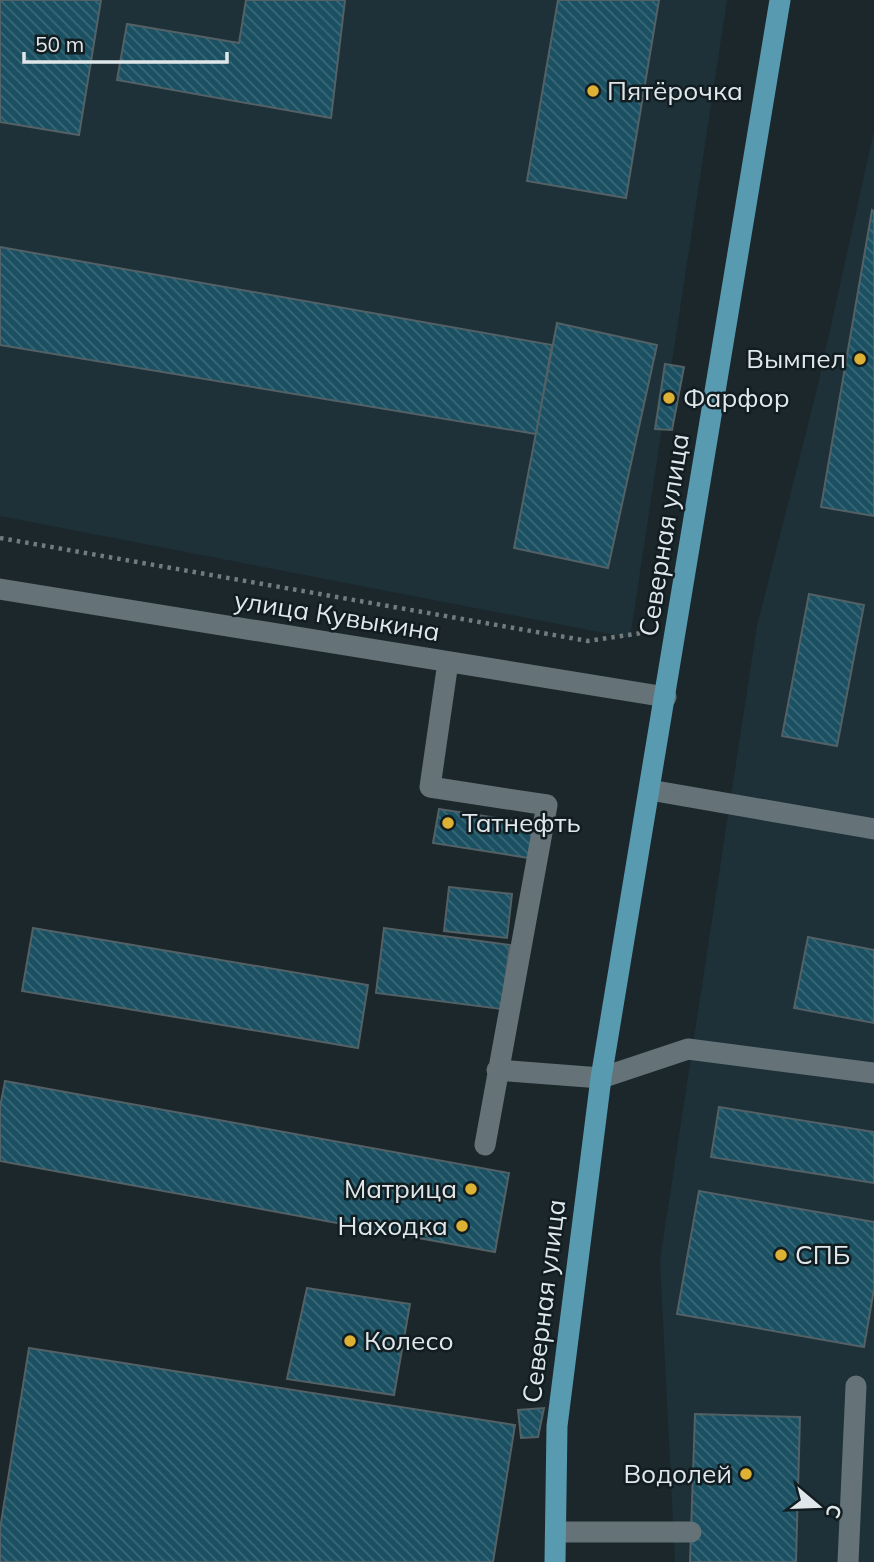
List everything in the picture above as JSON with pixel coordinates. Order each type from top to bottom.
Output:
[{"type":"main road","name":"Северная улица","points":[[555,1562],[557,1426],[601,1078],[780,0]]},
{"type":"street","name":"улица Кувыкина","points":[[0,590],[666,697]]},
{"type":"street","points":[[448,662],[430,787],[547,805],[485,1145]]},
{"type":"street","points":[[650,790],[874,829]]},
{"type":"street","points":[[497,1070],[601,1078],[688,1049],[874,1073]]},
{"type":"street","points":[[848,1562],[856,1387]]},
{"type":"street","points":[[556,1532],[691,1532]]},
{"type":"path","points":[[0,538],[588,641],[648,632],[650,618]]},
{"type":"shaded area","points":[[0,0],[727,0],[630,638],[0,516]]},
{"type":"shaded area","points":[[874,131],[874,1562],[675,1562],[660,1260],[757,626],[817,389]]},
{"type":"building","points":[[0,0],[101,0],[79,135],[0,122]]},
{"type":"building","points":[[246,0],[345,0],[331,118],[117,80],[127,24],[239,43]]},
{"type":"building","name":"Пятёрочка","points":[[558,0],[659,0],[626,198],[527,181]]},
{"type":"building","name":"Вымпел","points":[[872,210],[874,211],[874,516],[821,507]]},
{"type":"building","points":[[0,247],[552,345],[536,434],[0,345]]},
{"type":"building","points":[[557,323],[657,345],[608,568],[514,548]]},
{"type":"building","name":"Фарфор","points":[[665,364],[684,367],[672,430],[655,429]]},
{"type":"building","points":[[809,594],[864,605],[837,746],[782,736]]},
{"type":"building","points":[[439,809],[535,824],[529,858],[433,843]]},
{"type":"building","points":[[449,887],[512,894],[507,938],[444,931]]},
{"type":"building","points":[[33,928],[368,985],[358,1048],[22,991]]},
{"type":"building","points":[[384,928],[510,945],[501,1009],[376,993]]},
{"type":"building","points":[[808,937],[874,950],[874,1023],[794,1008]]},
{"type":"building","points":[[5,1081],[509,1173],[495,1252],[0,1161],[0,1107]]},
{"type":"building","points":[[719,1107],[874,1132],[874,1183],[711,1157]]},
{"type":"building","name":"СПБ","points":[[699,1191],[874,1222],[874,1289],[864,1347],[677,1314]]},
{"type":"building","name":"Колесо","points":[[307,1288],[410,1304],[394,1395],[287,1379]]},
{"type":"building","points":[[29,1348],[515,1425],[493,1562],[0,1562],[0,1529]]},
{"type":"building","points":[[544,1408],[538,1437],[521,1438],[518,1410]]},
{"type":"building","name":"Водолей","points":[[695,1414],[800,1417],[796,1562],[690,1562]]},
{"type":"place","name":"Пятёрочка","points":[[593,91]]},
{"type":"place","name":"Вымпел","points":[[860,359]]},
{"type":"place","name":"Фарфор","points":[[669,398]]},
{"type":"place","name":"Татнефть","points":[[448,823]]},
{"type":"place","name":"Матрица","points":[[471,1189]]},
{"type":"place","name":"Находка","points":[[462,1226]]},
{"type":"place","name":"СПБ","points":[[781,1255]]},
{"type":"place","name":"Колесо","points":[[350,1341]]},
{"type":"place","name":"Водолей","points":[[746,1474]]}]
